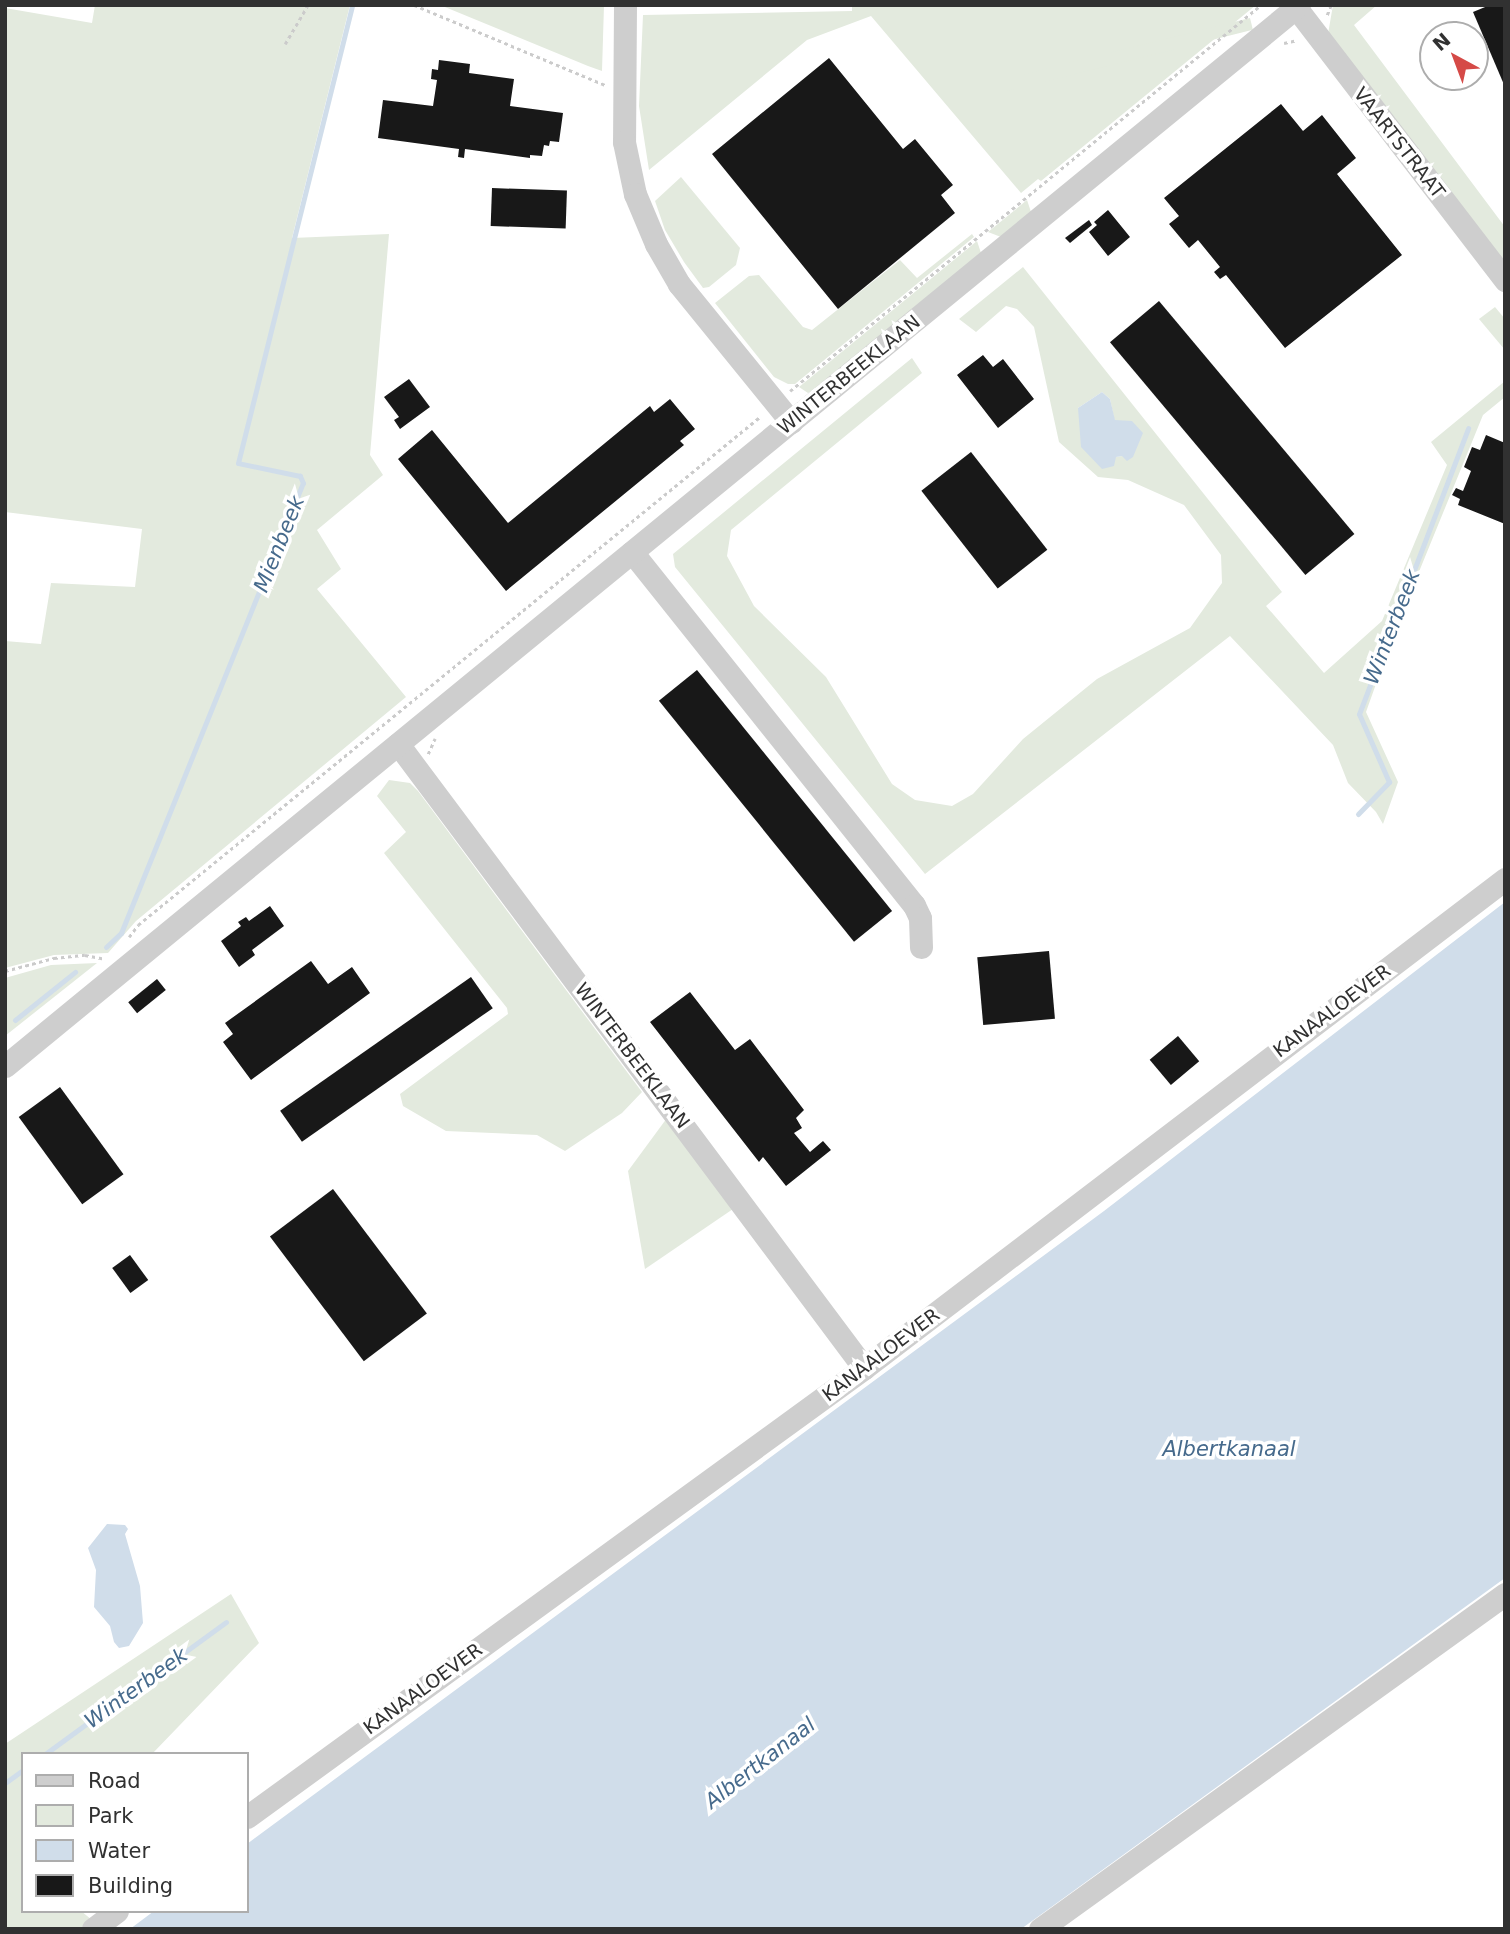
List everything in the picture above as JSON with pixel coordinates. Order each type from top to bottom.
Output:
[{"type":"street","points":[[625,5],[624,142],[635,194],[656,244],[679,284],[791,422]]},
{"type":"street","name":"VAARTSTRAAT","points":[[1296,6],[1505,280]]},
{"type":"street","name":"WINTERBEEKLAAN","points":[[5,1066],[1296,6]]},
{"type":"street","points":[[632,552],[914,905],[920,918],[921,947]]},
{"type":"street","name":"WINTERBEEKLAAN","points":[[398,744],[864,1368]]},
{"type":"street","name":"KANAALOEVER","points":[[248,1816],[864,1368],[1505,879]]},
{"type":"street","points":[[1040,1929],[1505,1594]]},
{"type":"street","points":[[93,1929],[114,1913]]},
{"type":"path","points":[[285,44],[308,5]]},
{"type":"path","points":[[414,5],[607,86],[623,87]]},
{"type":"path","points":[[785,396],[1261,5]]},
{"type":"path","points":[[787,387],[801,390]]},
{"type":"path","points":[[123,945],[138,925],[764,412]]},
{"type":"path","points":[[5,971],[54,958],[85,956],[107,960],[97,968]]},
{"type":"green space","points":[[95,5],[350,5],[292,238],[389,234],[370,455],[383,475],[317,530],[341,569],[317,589],[406,697],[136,921],[108,953],[54,955],[5,968],[5,641],[41,644],[51,583],[135,587],[142,529],[5,512],[5,8],[92,23]]},
{"type":"green space","points":[[440,5],[604,5],[602,71],[588,66]]},
{"type":"green space","points":[[852,5],[1256,5],[1041,181],[1038,179],[1021,193],[871,16],[807,40],[649,170],[639,106],[643,15],[852,11]]},
{"type":"green space","points":[[1333,5],[1377,5],[1354,25],[1505,227],[1505,264],[1328,34]]},
{"type":"green space","points":[[1250,18],[1253,30],[994,94],[991,83]]},
{"type":"green space","points":[[681,177],[740,248],[736,265],[709,287],[703,288],[684,262],[665,230],[655,201]]},
{"type":"green space","points":[[1027,200],[1031,212],[1001,237],[988,232]]},
{"type":"green space","points":[[972,234],[974,237],[795,384],[788,384],[774,377],[715,303],[749,276],[759,275],[803,327],[812,330],[900,260],[917,278]]},
{"type":"green space","points":[[977,241],[981,253],[812,391],[808,393],[799,387]]},
{"type":"green space","points":[[1023,267],[1282,592],[1266,606],[1324,673],[1382,621],[1447,465],[1431,442],[1505,381],[1505,397],[1483,415],[1396,628],[1366,712],[1398,782],[1383,824],[1376,812],[1348,783],[1333,745],[1230,636],[925,874],[675,567],[673,554],[912,358],[922,373],[731,530],[727,556],[754,606],[826,677],[892,784],[915,800],[952,806],[973,794],[1023,739],[1097,679],[1190,628],[1222,583],[1221,555],[1184,505],[1128,480],[1098,477],[1059,442],[1034,327],[1017,309],[1006,306],[976,332],[959,319]],"holes":[[[1102,392],[1110,399],[1122,456],[1115,457],[1078,408]]]},
{"type":"green space","points":[[1495,307],[1505,319],[1505,350],[1479,319]]},
{"type":"green space","points":[[389,780],[410,783],[418,791],[642,1092],[622,1113],[565,1151],[537,1135],[446,1131],[403,1106],[400,1094],[508,1014],[507,1008],[384,853],[406,832],[377,796]]},
{"type":"green space","points":[[97,963],[5,1036],[5,978],[51,965]]},
{"type":"green space","points":[[667,1118],[733,1209],[645,1269],[628,1171]]},
{"type":"green space","points":[[231,1594],[259,1643],[154,1752],[21,1752],[21,1913],[83,1913],[92,1920],[79,1929],[5,1929],[5,1744]]},
{"type":"water","points":[[1102,392],[1110,399],[1115,420],[1132,421],[1143,433],[1133,457],[1127,461],[1122,456],[1116,457],[1114,466],[1102,469],[1081,447],[1078,408]]},
{"type":"water","name":"Albertkanaal","points":[[1505,902],[1505,1578],[1021,1929],[130,1929],[151,1913],[248,1913],[248,1843],[1104,1211]]},
{"type":"water","points":[[107,1524],[125,1525],[128,1529],[125,1534],[140,1586],[143,1623],[129,1646],[119,1648],[114,1642],[110,1626],[94,1607],[96,1570],[88,1548]]},
{"type":"building","points":[[1490,5],[1505,5],[1505,87],[1489,50],[1489,21],[1477,21],[1473,12]]},
{"type":"building","points":[[829,58],[903,149],[915,139],[953,185],[941,195],[955,213],[838,309],[712,154]]},
{"type":"building","points":[[439,60],[470,64],[469,73],[514,79],[510,106],[563,113],[559,142],[550,141],[549,146],[544,145],[542,156],[530,155],[530,158],[465,149],[464,158],[458,157],[459,149],[378,138],[383,100],[433,106],[437,80],[431,79],[432,69],[438,70]]},
{"type":"building","points":[[1281,104],[1303,131],[1322,115],[1356,158],[1337,174],[1402,255],[1285,348],[1226,275],[1220,279],[1214,272],[1220,267],[1198,240],[1189,248],[1169,224],[1179,216],[1164,198]]},
{"type":"building","points":[[492,188],[567,191],[566,229],[491,226]]},
{"type":"building","points":[[1108,210],[1130,237],[1108,256],[1089,232],[1097,225],[1094,222]]},
{"type":"building","points":[[1089,220],[1092,225],[1070,243],[1065,238]]},
{"type":"building","points":[[1159,301],[1354,534],[1305,575],[1110,342]]},
{"type":"building","points":[[983,355],[993,367],[1003,359],[1034,399],[998,428],[957,375]]},
{"type":"building","points":[[409,379],[430,407],[400,429],[394,420],[399,417],[384,397]]},
{"type":"building","points":[[670,399],[695,429],[680,441],[684,445],[506,591],[398,459],[432,430],[508,523],[650,406],[654,412]]},
{"type":"building","points":[[1486,435],[1505,443],[1505,524],[1458,505],[1460,499],[1452,495],[1456,488],[1463,491],[1471,471],[1464,467],[1472,447],[1480,450]]},
{"type":"building","points":[[971,452],[1047,550],[998,589],[921,491]]},
{"type":"building","points":[[697,670],[892,911],[854,942],[659,701]]},
{"type":"building","points":[[270,906],[284,926],[252,950],[255,955],[239,967],[221,941],[241,926],[238,922],[246,917],[249,921]]},
{"type":"building","points":[[1049,951],[1055,1019],[983,1025],[977,957]]},
{"type":"building","points":[[311,961],[328,984],[352,967],[370,993],[251,1080],[223,1042],[233,1034],[225,1023]]},
{"type":"building","points":[[471,977],[493,1008],[302,1142],[280,1111]]},
{"type":"building","points":[[157,979],[166,990],[137,1013],[128,1002]]},
{"type":"building","points":[[690,992],[735,1050],[750,1039],[804,1110],[796,1118],[802,1128],[794,1133],[810,1152],[823,1141],[831,1150],[786,1186],[763,1157],[759,1162],[650,1022]]},
{"type":"building","points":[[1178,1036],[1199,1061],[1171,1085],[1150,1060]]},
{"type":"building","points":[[60,1087],[123,1174],[82,1204],[19,1117]]},
{"type":"building","points":[[333,1189],[427,1314],[364,1361],[270,1237]]},
{"type":"building","points":[[130,1255],[148,1280],[130,1293],[112,1268]]},
{"type":"waterway","name":"Mienbeek","points":[[106,947],[121,933],[303,483],[300,476],[238,463],[352,5]]},
{"type":"waterway","name":"Winterbeek","points":[[1358,814],[1389,782],[1359,714],[1468,428]]},
{"type":"waterway","name":"Mienbeek","points":[[15,1020],[75,972]]},
{"type":"waterway","name":"Winterbeek","points":[[48,1752],[226,1622]]},
{"type":"waterway","name":"Winterbeek","points":[[5,1783],[21,1771]]}]
